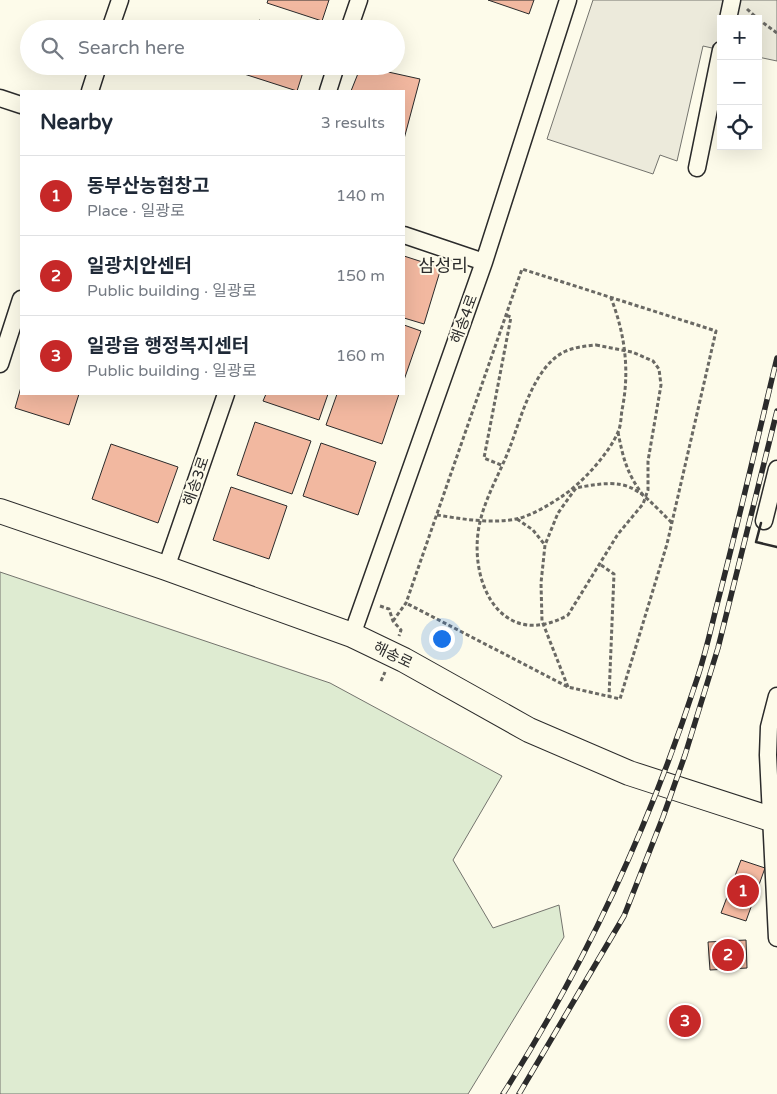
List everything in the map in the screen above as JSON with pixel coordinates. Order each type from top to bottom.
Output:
[{"type":"street","points":[[113,20],[120,0]]},
{"type":"street","points":[[352,20],[358,0]]},
{"type":"street","name":"해송4로","points":[[352,635],[484,262],[568,0]]},
{"type":"street","points":[[729,15],[732,0]]},
{"type":"street","points":[[697,168],[719,60]]},
{"type":"street","points":[[90,90],[95,75]]},
{"type":"street","points":[[328,90],[333,75]]},
{"type":"street","points":[[0,98],[20,105]]},
{"type":"street","points":[[405,235],[484,262]]},
{"type":"street","points":[[0,364],[20,303]]},
{"type":"street","name":"해송3로","points":[[166,568],[226,395]]},
{"type":"street","points":[[764,521],[777,469]]},
{"type":"street","name":"해송로","points":[[0,511],[352,635],[404,660],[529,730],[629,773],[774,820]]},
{"type":"street","points":[[777,696],[769,727],[777,938]]},
{"type":"path","points":[[762,22],[777,33]]},
{"type":"path","points":[[393,621],[406,603],[522,269],[716,331],[672,523],[620,699],[568,687],[406,603]]},
{"type":"path","points":[[611,298],[620,323],[627,366],[626,394],[618,432],[623,458],[630,478],[643,495],[672,523]]},
{"type":"path","points":[[501,465],[484,458],[511,317],[506,315]]},
{"type":"path","points":[[596,345],[614,347],[653,361],[658,369],[661,385],[648,461],[648,490],[643,504],[618,534],[601,565],[568,615],[556,622],[527,625],[512,622],[501,615],[492,603],[479,576],[476,556],[482,512],[501,465],[510,448],[522,410],[543,373],[552,361],[565,352],[596,345]]},
{"type":"path","points":[[568,687],[542,621],[541,583],[545,545],[558,513],[618,432]]},
{"type":"path","points":[[437,515],[486,521],[518,519],[553,502],[576,488],[601,483],[624,484],[643,495]]},
{"type":"path","points":[[518,519],[533,530],[545,545]]},
{"type":"path","points":[[601,565],[614,574],[609,696]]},
{"type":"path","points":[[389,608],[393,621],[401,630]]},
{"type":"green space","points":[[0,572],[330,683],[502,776],[453,860],[493,928],[559,905],[564,937],[468,1094],[0,1094]]},
{"type":"shaded area","points":[[593,0],[777,0],[777,61],[762,58],[762,15],[717,15],[717,49],[703,46],[677,161],[660,155],[653,174],[547,139]]},
{"type":"building","points":[[268,0],[329,0],[322,20],[267,3]]},
{"type":"building","points":[[488,0],[534,0],[529,14]]},
{"type":"building","points":[[247,75],[302,75],[297,90]]},
{"type":"building","points":[[357,75],[402,75],[420,79],[405,135],[405,90],[351,90]]},
{"type":"building","points":[[405,256],[441,268],[424,324],[405,318]]},
{"type":"building","points":[[405,325],[421,331],[405,377]]},
{"type":"building","points":[[20,390],[20,395],[79,395],[69,425],[15,408]]},
{"type":"building","points":[[266,395],[328,395],[319,420],[263,401]]},
{"type":"building","points":[[337,395],[399,395],[382,444],[326,425]]},
{"type":"building","points":[[255,422],[311,441],[292,494],[237,475]]},
{"type":"building","points":[[321,443],[376,462],[358,515],[303,496]]},
{"type":"building","points":[[111,444],[178,467],[158,523],[92,499]]},
{"type":"building","points":[[231,487],[287,506],[269,559],[213,540]]},
{"type":"building","points":[[741,860],[765,868],[746,921],[721,913]]},
{"type":"building","points":[[746,940],[747,968],[710,970],[708,942]]},
{"type":"railway","points":[[503,1094],[561,996],[613,894],[658,789],[678,736],[706,649],[777,358]]},
{"type":"railway","points":[[519,1094],[624,916],[663,817],[685,755],[718,648],[777,411]]},
{"type":"wall","points":[[761,523],[756,542],[777,547]]},
{"type":"place","name":"동부산농협창고","points":[[743,891]]},
{"type":"place","name":"일광치안센터","points":[[728,955]]},
{"type":"place","name":"일광읍 행정복지센터","points":[[685,1021]]},
{"type":"district","name":"삼성리","points":[[443,266]]}]
